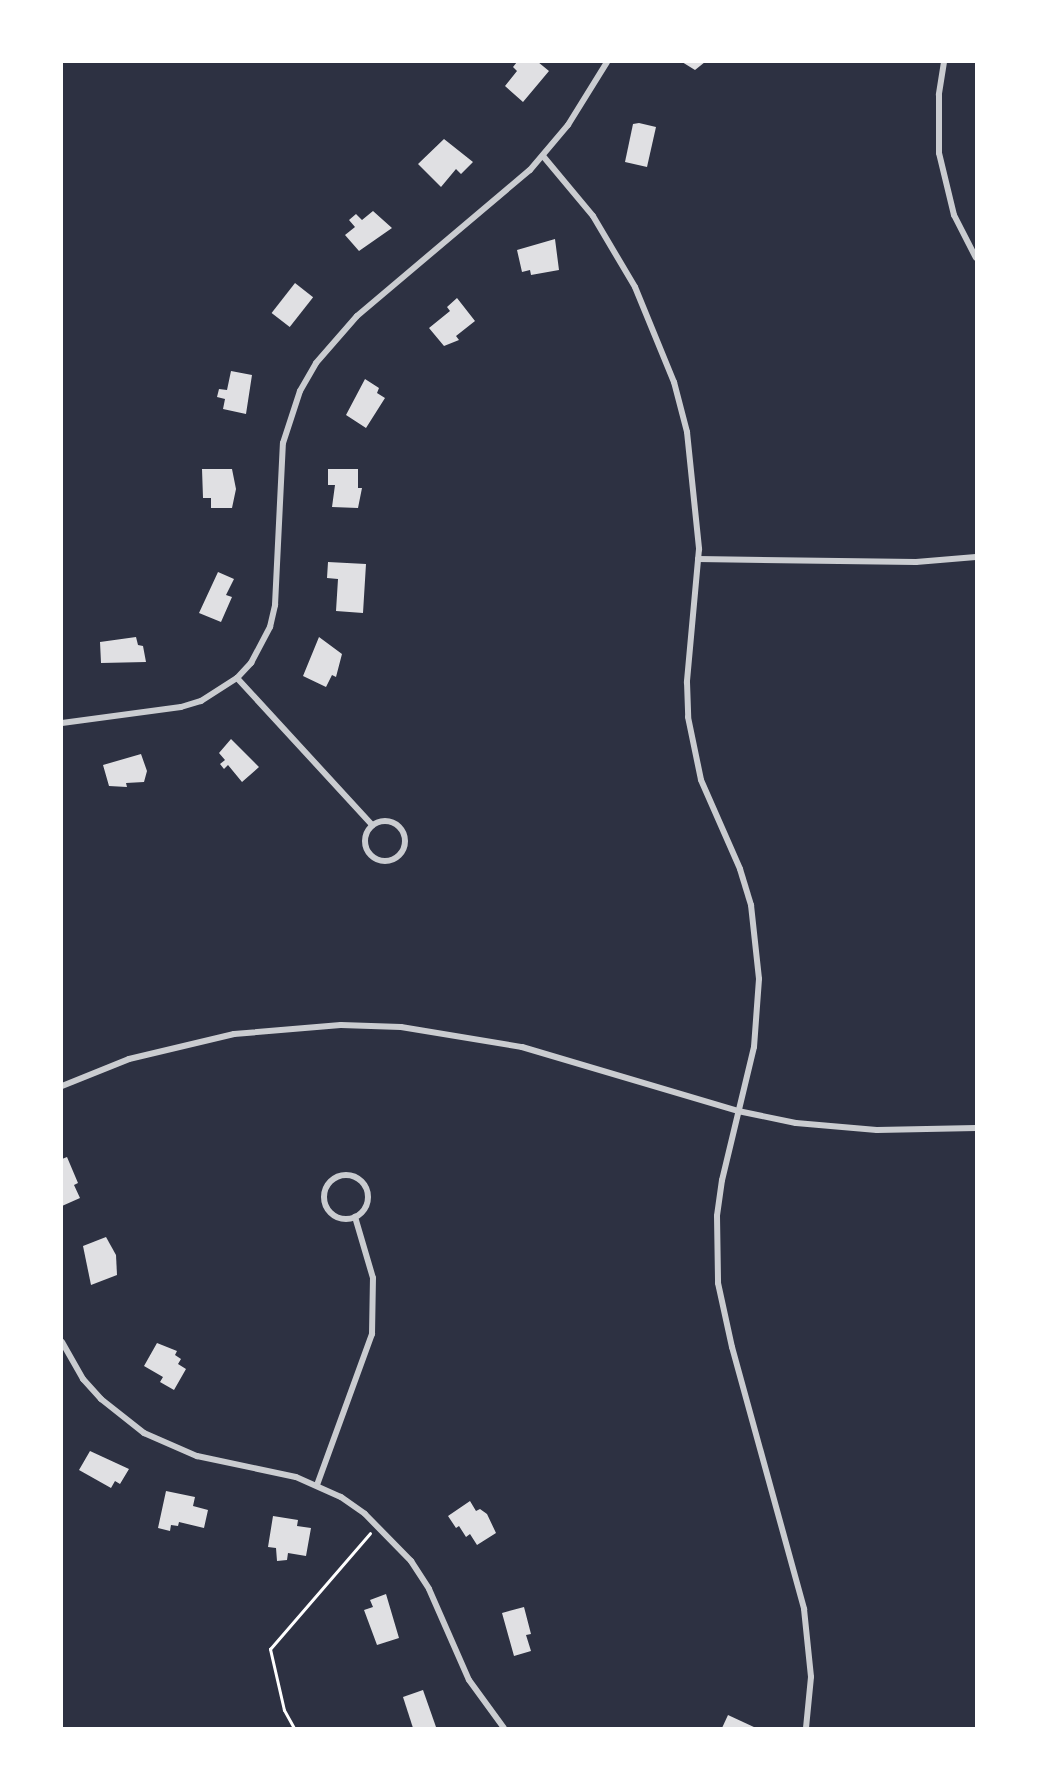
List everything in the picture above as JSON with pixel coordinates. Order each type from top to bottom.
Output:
[{"type":"street","points":[[62,723],[181,707],[218,692],[237,678],[251,663],[270,627],[275,605],[283,443],[300,391],[316,363],[357,316],[504,196],[543,156],[608,62]]},
{"type":"street","points":[[944,62],[939,95],[939,153],[954,214],[976,258]]},
{"type":"street","points":[[543,156],[581,200],[615,251],[657,333],[687,432],[695,482],[698,559],[687,682],[692,740],[702,780],[740,869],[757,942],[758,1010],[717,1216],[718,1283],[732,1347],[804,1609],[811,1677],[806,1728]]},
{"type":"street","points":[[698,559],[916,562],[976,557]]},
{"type":"street","points":[[237,678],[372,825]]},
{"type":"street","points":[[384,820],[401,828],[405,845],[398,857],[385,861],[368,853],[365,836],[372,825],[384,820]]},
{"type":"street","points":[[62,1086],[124,1061],[187,1043],[282,1028],[341,1025],[449,1033],[522,1047],[738,1111],[836,1128],[976,1128]]},
{"type":"street","points":[[338,1176],[355,1177],[365,1187],[366,1205],[355,1217],[341,1218],[325,1204],[326,1188],[338,1176]]},
{"type":"street","points":[[316,1485],[372,1334],[373,1278],[355,1217]]},
{"type":"street","points":[[62,1342],[101,1400],[144,1433],[197,1456],[296,1477],[316,1485],[377,1525],[411,1561],[429,1589],[469,1680],[504,1728]]},
{"type":"path","points":[[294,1728],[284,1710],[270,1649],[377,1525]]},
{"type":"building","points":[[517,62],[538,62],[549,71],[523,102],[505,86],[517,71],[513,67]]},
{"type":"building","points":[[682,62],[705,62],[695,70]]},
{"type":"building","points":[[633,124],[656,127],[647,167],[625,162]]},
{"type":"building","points":[[444,139],[473,162],[461,174],[456,169],[441,187],[418,164]]},
{"type":"building","points":[[373,211],[392,228],[359,251],[345,235],[355,227],[349,220],[356,214],[362,220]]},
{"type":"building","points":[[555,239],[559,270],[531,275],[530,270],[522,272],[517,250]]},
{"type":"building","points":[[295,283],[313,297],[290,327],[272,313]]},
{"type":"building","points":[[457,298],[475,321],[456,336],[459,340],[444,346],[429,328],[450,311],[447,307]]},
{"type":"building","points":[[231,371],[252,375],[246,414],[223,409],[225,399],[217,397],[219,389],[227,390]]},
{"type":"building","points":[[365,379],[379,388],[377,393],[385,398],[366,428],[346,415]]},
{"type":"building","points":[[202,469],[232,469],[236,489],[232,508],[211,508],[211,498],[203,498]]},
{"type":"building","points":[[328,469],[358,469],[358,488],[362,488],[358,508],[332,507],[335,485],[328,485]]},
{"type":"building","points":[[328,562],[366,564],[363,613],[336,611],[338,579],[327,578]]},
{"type":"building","points":[[218,572],[234,579],[226,595],[232,597],[221,622],[199,613]]},
{"type":"building","points":[[136,637],[138,645],[143,646],[146,662],[101,663],[100,642]]},
{"type":"building","points":[[319,637],[342,654],[336,677],[332,675],[326,687],[303,676]]},
{"type":"building","points":[[231,739],[259,767],[242,782],[228,765],[224,769],[220,764],[225,760],[219,753]]},
{"type":"building","points":[[141,754],[147,771],[144,782],[126,783],[127,787],[109,786],[103,765]]},
{"type":"building","points":[[67,1157],[78,1183],[74,1185],[80,1198],[62,1206],[62,1159]]},
{"type":"building","points":[[106,1237],[116,1255],[117,1275],[91,1285],[83,1246]]},
{"type":"building","points":[[157,1343],[177,1351],[175,1355],[181,1359],[178,1364],[186,1369],[174,1390],[160,1382],[163,1377],[144,1366]]},
{"type":"building","points":[[90,1451],[129,1469],[120,1484],[115,1481],[111,1488],[79,1470]]},
{"type":"building","points":[[166,1491],[195,1497],[193,1506],[208,1510],[204,1528],[179,1522],[178,1526],[171,1525],[170,1531],[158,1528]]},
{"type":"building","points":[[470,1501],[476,1511],[480,1509],[487,1514],[496,1533],[477,1545],[470,1534],[466,1537],[459,1526],[456,1528],[448,1516]]},
{"type":"building","points":[[273,1516],[298,1520],[297,1526],[311,1528],[306,1556],[288,1553],[287,1560],[277,1561],[276,1548],[268,1547]]},
{"type":"building","points":[[386,1594],[399,1638],[377,1645],[364,1610],[373,1607],[370,1600]]},
{"type":"building","points":[[524,1607],[531,1634],[526,1635],[531,1651],[514,1656],[502,1613]]},
{"type":"building","points":[[423,1690],[436,1727],[413,1728],[403,1697]]},
{"type":"building","points":[[728,1715],[756,1728],[722,1728]]}]
